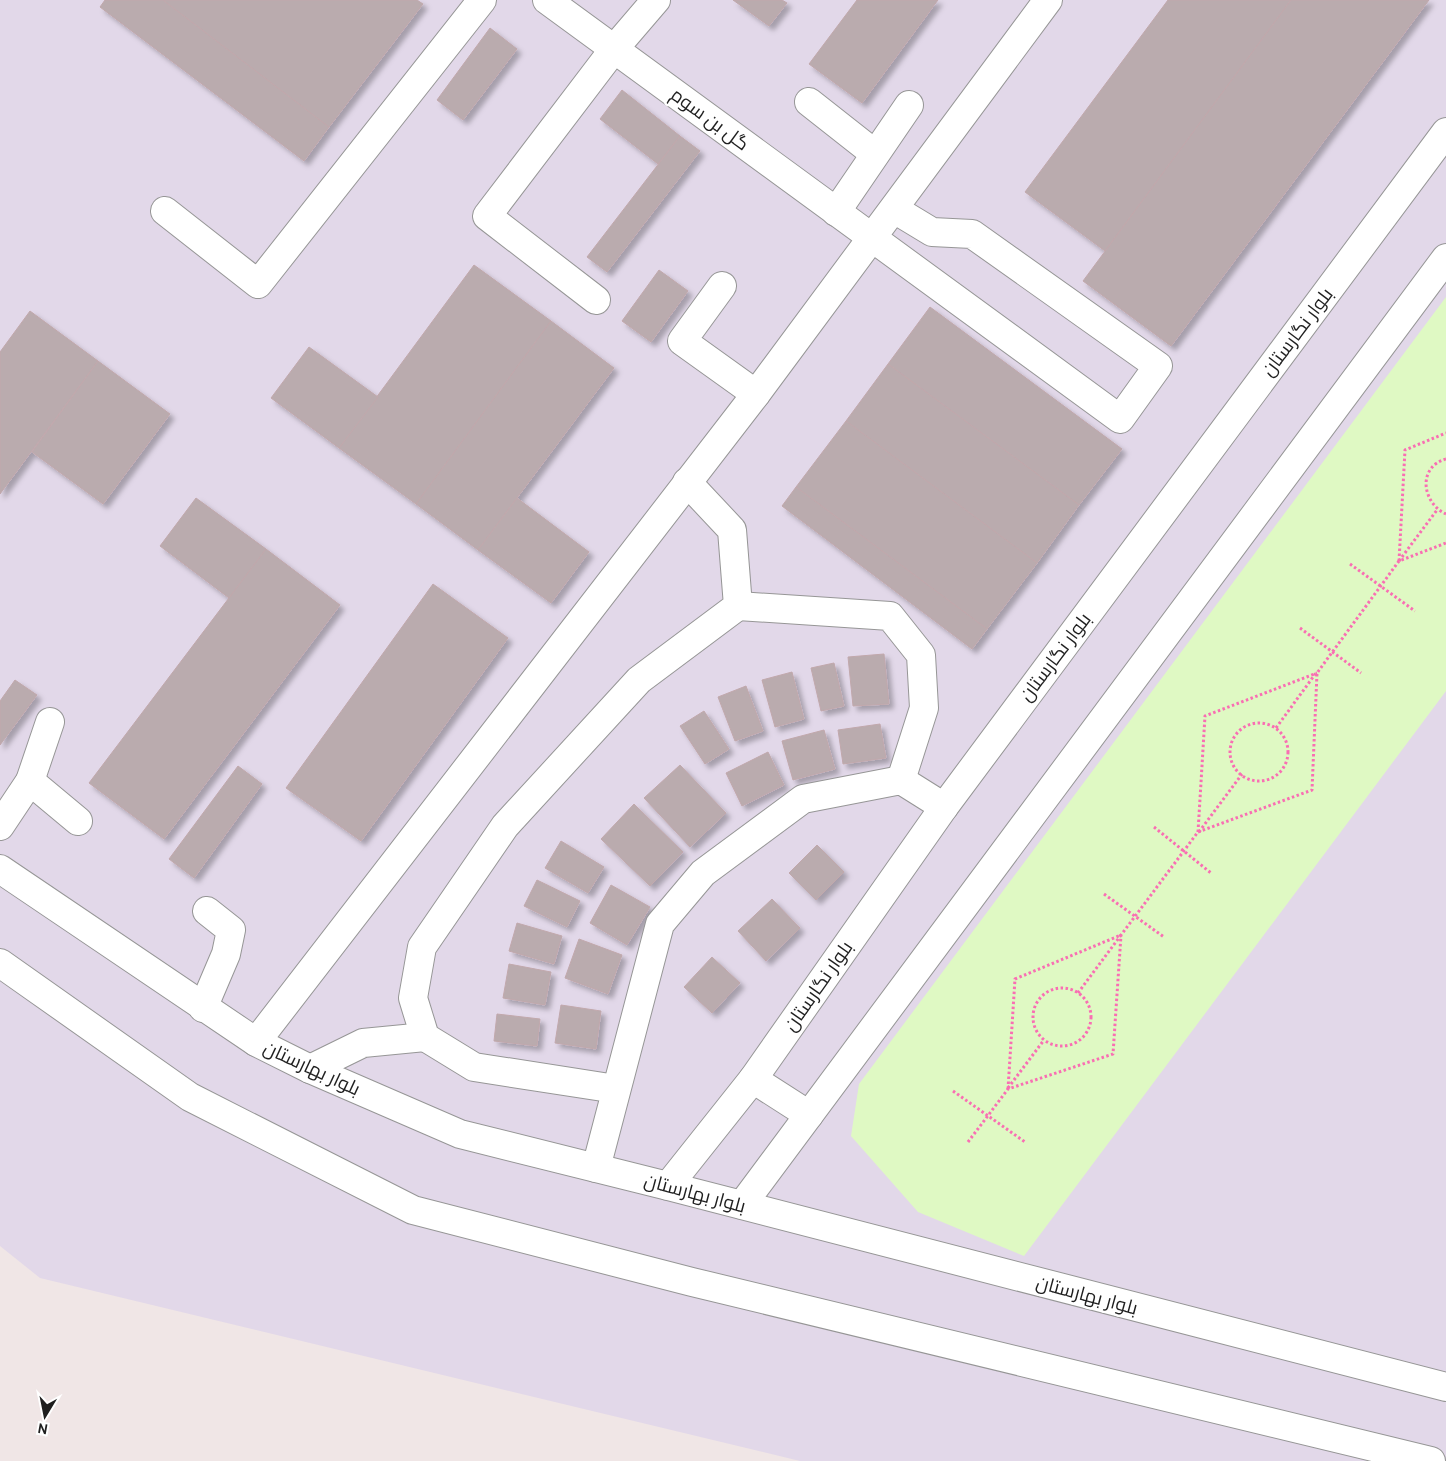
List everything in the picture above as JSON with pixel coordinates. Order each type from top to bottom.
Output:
[{"type":"street","points":[[165,212],[258,284],[482,0]]},
{"type":"street","name":"گل بن سوم","points":[[547,0],[1120,419],[1158,366],[972,234],[932,232],[894,209]]},
{"type":"street","points":[[596,300],[487,216],[614,49],[656,0]]},
{"type":"street","points":[[256,1042],[756,394],[1048,0]]},
{"type":"street","points":[[809,102],[875,154]]},
{"type":"street","points":[[836,212],[909,105]]},
{"type":"street","name":"بلوار نگارستان","points":[[668,1186],[752,1079],[944,807],[1446,132]]},
{"type":"street","points":[[742,1206],[1446,258]]},
{"type":"street","points":[[722,286],[682,341],[756,394]]},
{"type":"street","points":[[687,482],[732,530],[738,606]]},
{"type":"street","points":[[425,1037],[413,998],[422,947],[505,826],[639,680],[738,606],[890,616],[921,655],[924,708],[901,780]]},
{"type":"street","points":[[0,826],[30,781],[50,722]]},
{"type":"street","points":[[596,1168],[660,924],[703,873],[803,798],[901,780],[944,807]]},
{"type":"street","points":[[30,781],[78,821]]},
{"type":"street","name":"بلوار بهارستان","points":[[0,869],[203,1008],[256,1042],[310,1069],[460,1134],[1446,1387]]},
{"type":"street","points":[[203,1008],[226,954],[230,930],[207,911]]},
{"type":"street","points":[[0,963],[190,1096],[413,1210],[692,1282],[1431,1461]]},
{"type":"street","points":[[310,1069],[363,1043],[425,1037],[474,1067],[616,1089]]},
{"type":"street","points":[[752,1079],[809,1115]]},
{"type":"path","points":[[1399,561],[1405,450],[1446,433]]},
{"type":"path","points":[[1446,459],[1433,466],[1425,484],[1429,501],[1437,510],[1446,514]]},
{"type":"path","points":[[1276,728],[1437,510]]},
{"type":"path","points":[[1399,561],[1446,544]]},
{"type":"path","points":[[1350,564],[1416,611]]},
{"type":"path","points":[[1300,628],[1361,673]]},
{"type":"path","points":[[1198,832],[1312,790],[1317,672]]},
{"type":"path","points":[[1198,832],[1205,716],[1317,672]]},
{"type":"path","points":[[1260,722],[1276,728],[1284,736],[1288,745],[1288,755],[1281,772],[1264,780],[1253,780],[1242,774],[1234,766],[1230,753],[1235,736],[1250,724],[1260,722]]},
{"type":"path","points":[[1078,993],[1242,774]]},
{"type":"path","points":[[1154,828],[1211,873]]},
{"type":"path","points":[[1104,894],[1164,937]]},
{"type":"path","points":[[1008,1089],[1113,1054],[1122,935]]},
{"type":"path","points":[[1008,1089],[1015,979],[1122,935]]},
{"type":"path","points":[[1058,988],[1068,988],[1078,993],[1087,1002],[1091,1016],[1086,1034],[1080,1040],[1062,1046],[1052,1045],[1037,1032],[1033,1014],[1041,997],[1058,988]]},
{"type":"path","points":[[968,1142],[1044,1040]]},
{"type":"path","points":[[954,1091],[1025,1142]]},
{"type":"shaded area","points":[[0,0],[1446,0],[1446,1461],[800,1461],[40,1278],[0,1246]]},
{"type":"green space","points":[[1446,297],[1446,691],[1024,1256],[918,1212],[851,1136],[859,1084]]},
{"type":"building","points":[[105,0],[163,0],[329,127],[304,161],[100,7]]},
{"type":"building","points":[[163,0],[417,0],[423,4],[329,127]]},
{"type":"building","points":[[733,0],[782,0],[787,3],[769,26]]},
{"type":"building","points":[[857,0],[938,0],[862,103],[809,64]]},
{"type":"building","points":[[1168,0],[1291,0],[1105,251],[1025,192]]},
{"type":"building","points":[[1291,0],[1429,0],[1171,346],[1083,281]]},
{"type":"building","points":[[490,28],[517,49],[463,120],[437,100]]},
{"type":"building","points":[[622,90],[680,136],[658,164],[600,119]]},
{"type":"building","points":[[680,136],[700,151],[607,272],[587,257]]},
{"type":"building","points":[[474,265],[551,321],[416,504],[339,448]]},
{"type":"building","points":[[659,270],[688,291],[651,342],[622,321]]},
{"type":"building","points":[[930,307],[1122,449],[1079,505],[888,364]]},
{"type":"building","points":[[30,311],[98,361],[0,494],[0,352]]},
{"type":"building","points":[[551,321],[614,368],[478,550],[416,504]]},
{"type":"building","points":[[309,347],[378,397],[339,448],[271,398]]},
{"type":"building","points":[[98,361],[170,414],[103,504],[32,452]]},
{"type":"building","points":[[888,364],[1079,505],[1037,563],[846,421]]},
{"type":"building","points":[[846,421],[1037,563],[987,629],[796,487]]},
{"type":"building","points":[[796,487],[987,629],[972,649],[782,506]]},
{"type":"building","points":[[196,498],[266,549],[229,598],[160,546]]},
{"type":"building","points":[[517,498],[589,552],[551,603],[478,550]]},
{"type":"building","points":[[266,549],[340,605],[164,839],[89,783]]},
{"type":"building","points":[[433,584],[508,638],[361,841],[286,788]]},
{"type":"building","points":[[884,654],[889,704],[853,706],[848,657]]},
{"type":"building","points":[[834,663],[844,706],[821,711],[811,668]]},
{"type":"building","points":[[792,672],[804,719],[775,727],[762,680]]},
{"type":"building","points":[[15,680],[37,695],[0,745],[0,701]]},
{"type":"building","points":[[746,686],[763,731],[735,741],[718,697]]},
{"type":"building","points":[[704,711],[729,749],[705,764],[680,726]]},
{"type":"building","points":[[880,724],[886,758],[843,764],[838,730]]},
{"type":"building","points":[[824,730],[835,769],[793,780],[782,741]]},
{"type":"building","points":[[768,752],[784,785],[742,806],[726,773]]},
{"type":"building","points":[[680,765],[726,813],[690,847],[644,798]]},
{"type":"building","points":[[238,766],[262,784],[194,878],[169,859]]},
{"type":"building","points":[[634,804],[683,852],[650,886],[601,839]]},
{"type":"building","points":[[561,841],[604,867],[588,893],[545,868]]},
{"type":"building","points":[[817,845],[844,872],[816,900],[789,873]]},
{"type":"building","points":[[537,880],[580,901],[567,927],[524,906]]},
{"type":"building","points":[[611,885],[650,907],[627,945],[590,923]]},
{"type":"building","points":[[772,899],[800,928],[766,961],[738,931]]},
{"type":"building","points":[[517,923],[562,936],[554,964],[509,951]]},
{"type":"building","points":[[579,939],[622,955],[608,994],[565,978]]},
{"type":"building","points":[[712,957],[740,983],[712,1013],[684,987]]},
{"type":"building","points":[[509,964],[551,972],[545,1005],[503,998]]},
{"type":"building","points":[[561,1005],[601,1011],[596,1049],[555,1043]]},
{"type":"building","points":[[497,1014],[540,1019],[537,1046],[494,1041]]}]
